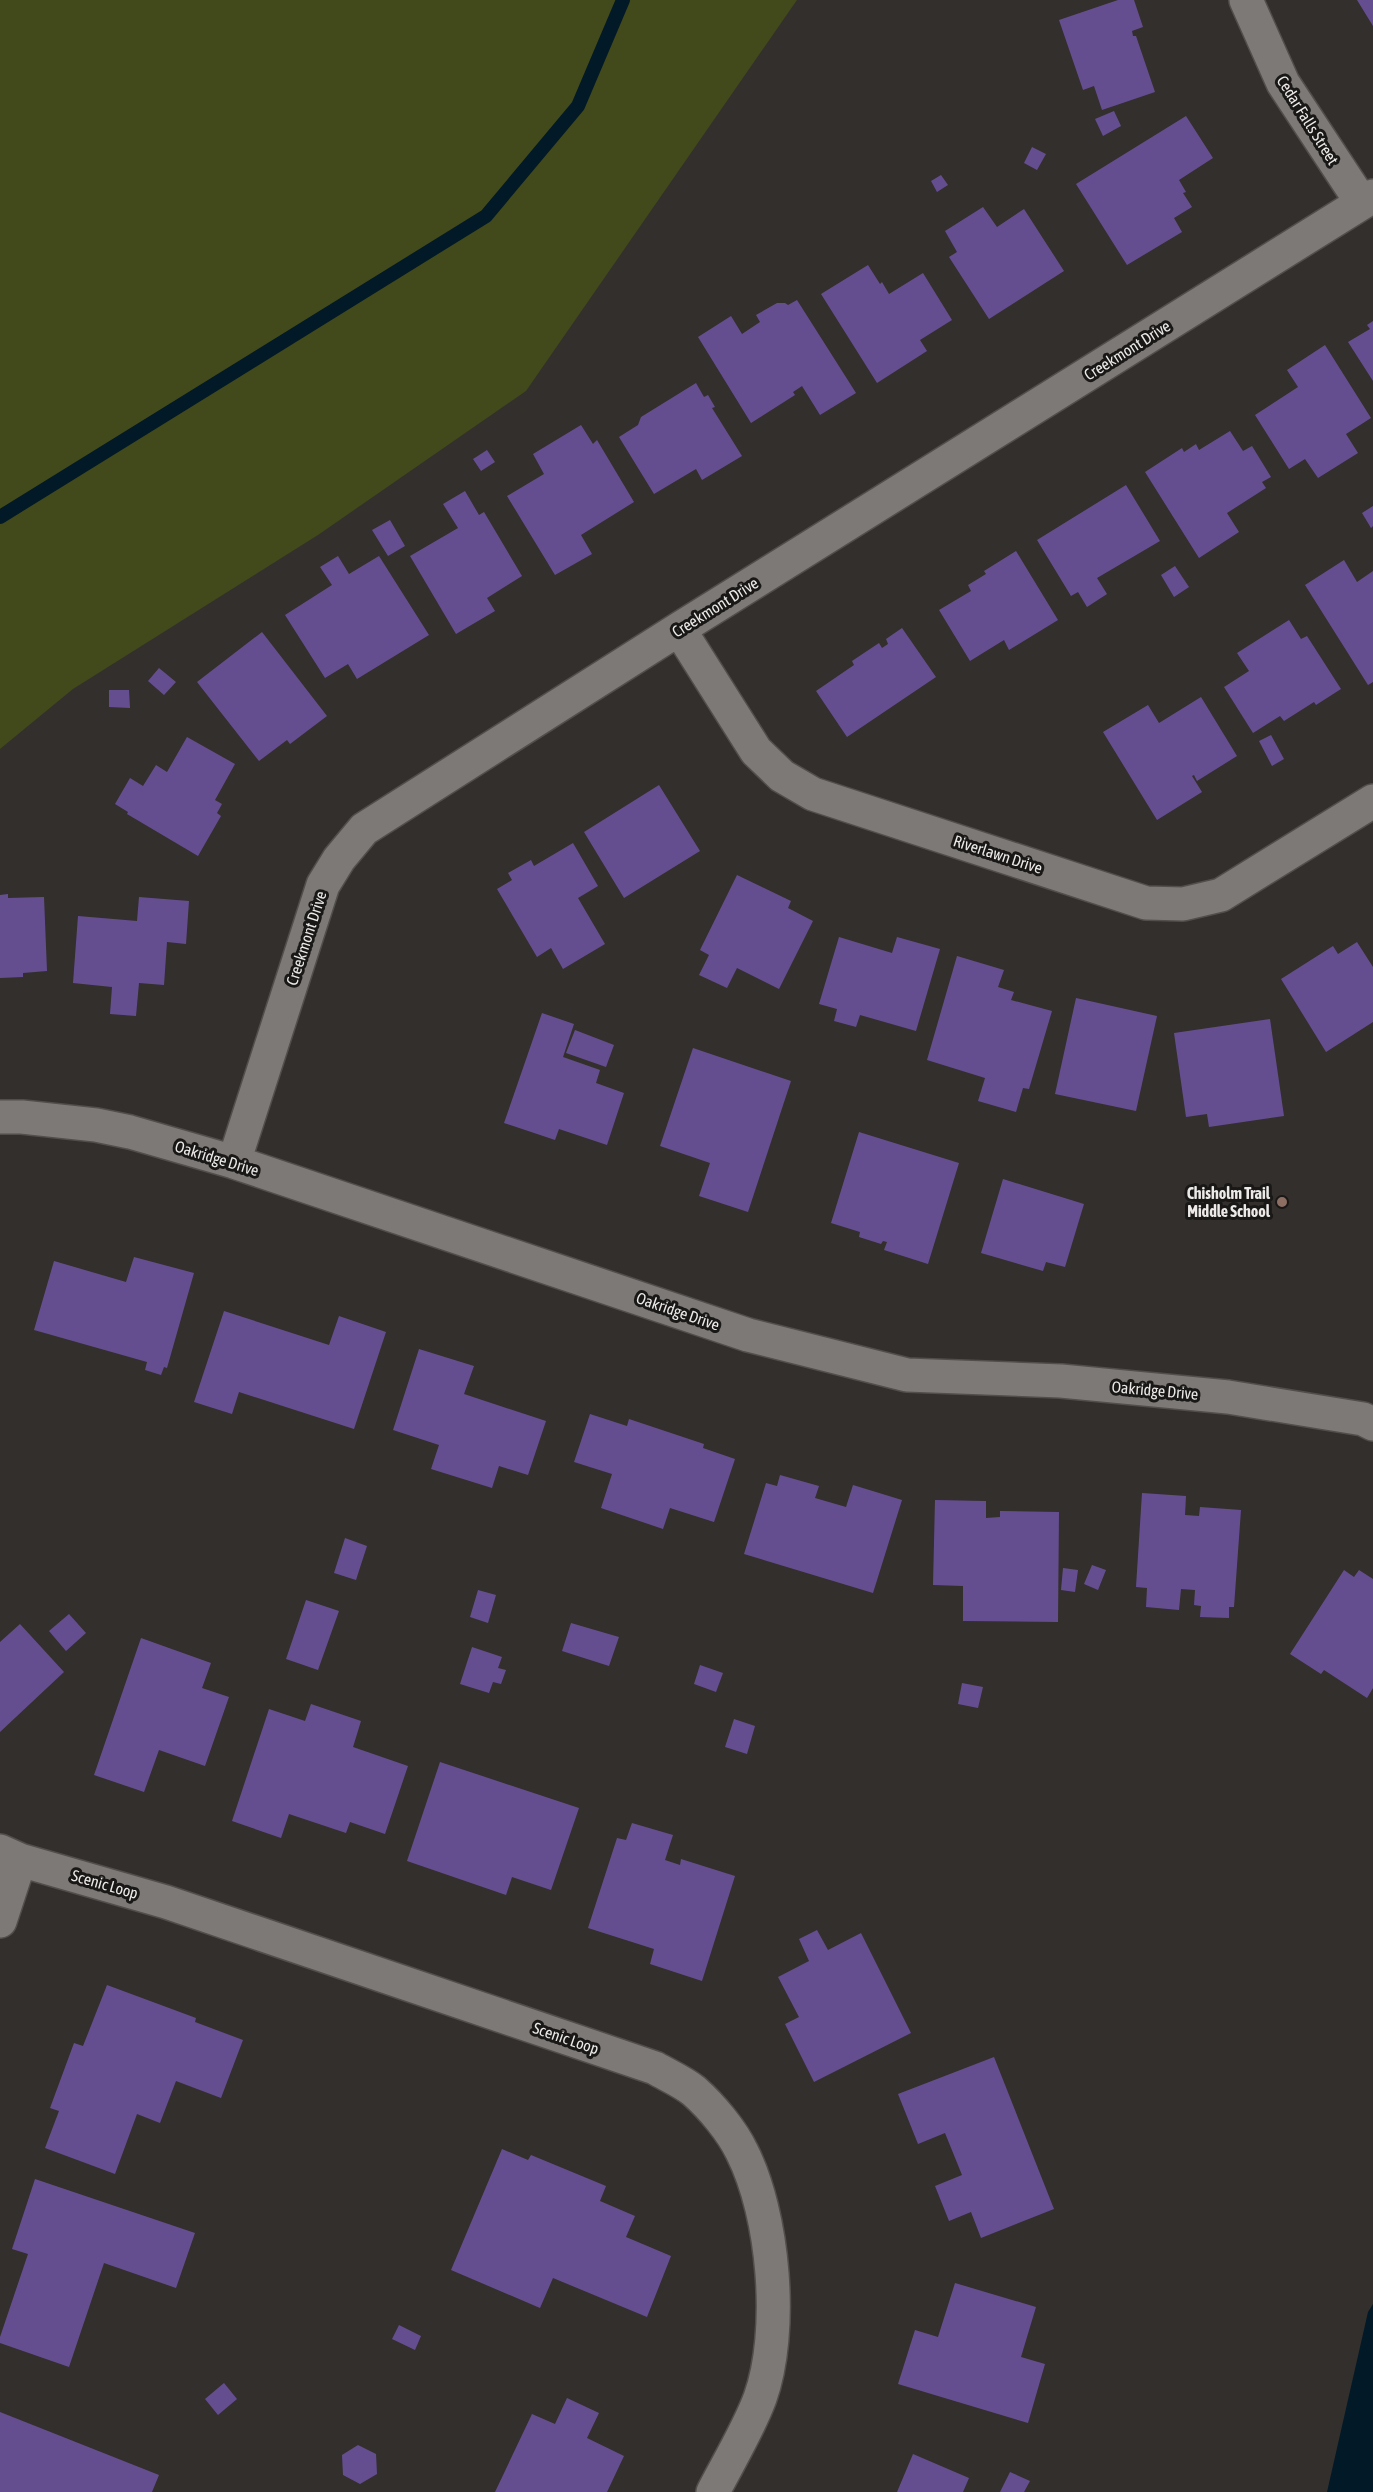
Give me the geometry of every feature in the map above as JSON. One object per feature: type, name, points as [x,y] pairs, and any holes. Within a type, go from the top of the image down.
[{"type":"street","name":"Cedar Falls Street","points":[[1246,0],[1283,83],[1367,200]]},
{"type":"street","name":"Creekmont Drive","points":[[234,1162],[323,885],[339,859],[364,830],[679,629],[1367,200]]},
{"type":"street","name":"Riverlawn Drive","points":[[679,629],[756,751],[782,776],[813,794],[1146,903],[1183,904],[1221,895],[1373,801]]},
{"type":"street","name":"Oakridge Drive","points":[[0,1117],[22,1117],[96,1125],[130,1132],[234,1162],[748,1335],[907,1375],[1061,1381],[1228,1396],[1363,1419],[1373,1424]]},
{"type":"street","name":"Scenic Loop","points":[[0,1921],[10,1855],[166,1902],[655,2068],[693,2091],[722,2123],[742,2151],[756,2187],[775,2294],[772,2347],[760,2398],[713,2492]]},
{"type":"green space","points":[[0,0],[797,0],[526,391],[318,535],[73,689],[0,749]]},
{"type":"water","points":[[1373,2304],[1373,2492],[1327,2492],[1368,2312]]},
{"type":"building","points":[[1118,0],[1134,0],[1143,27],[1132,31],[1133,36],[1136,36],[1155,92],[1102,110],[1094,86],[1083,90],[1059,20]]},
{"type":"building","points":[[1357,0],[1373,0],[1373,26]]},
{"type":"building","points":[[1114,111],[1121,126],[1103,136],[1095,119]]},
{"type":"building","points":[[1186,116],[1213,158],[1179,180],[1186,192],[1183,193],[1192,207],[1174,218],[1182,232],[1127,265],[1076,184]]},
{"type":"building","points":[[1032,147],[1046,154],[1037,170],[1024,163]]},
{"type":"building","points":[[941,175],[948,185],[937,192],[931,181]]},
{"type":"building","points":[[983,207],[997,227],[1024,209],[1064,271],[989,319],[949,257],[957,252],[945,231]]},
{"type":"building","points":[[868,265],[889,294],[923,273],[952,320],[920,340],[927,351],[877,383],[821,294]]},
{"type":"building","points":[[797,300],[856,393],[820,415],[802,386],[793,392],[795,395],[751,423],[698,337],[731,316],[742,334],[760,322],[756,315],[777,303],[788,305]]},
{"type":"building","points":[[1373,321],[1373,381],[1348,342],[1370,329],[1367,325]]},
{"type":"building","points":[[1325,345],[1371,418],[1346,434],[1358,453],[1318,478],[1305,459],[1289,469],[1255,415],[1298,387],[1287,370]]},
{"type":"building","points":[[696,383],[704,397],[708,395],[715,407],[712,408],[742,456],[702,480],[696,469],[654,494],[619,437],[638,425],[641,417]]},
{"type":"building","points":[[581,425],[593,444],[597,440],[634,502],[581,535],[592,554],[555,575],[507,496],[544,474],[533,454]]},
{"type":"building","points":[[1230,431],[1243,451],[1252,446],[1271,477],[1262,482],[1266,488],[1227,513],[1239,532],[1199,558],[1145,472],[1182,448],[1184,452],[1196,444],[1199,450]]},
{"type":"building","points":[[487,450],[495,462],[481,471],[473,459]]},
{"type":"building","points":[[1126,485],[1160,541],[1097,578],[1107,594],[1087,607],[1078,592],[1071,596],[1037,540]]},
{"type":"building","points":[[465,491],[479,515],[484,512],[522,576],[487,598],[495,611],[456,634],[410,556],[458,528],[443,504]]},
{"type":"building","points":[[1373,506],[1373,526],[1371,528],[1362,513]]},
{"type":"building","points":[[390,520],[405,546],[388,556],[372,530]]},
{"type":"building","points":[[1016,551],[1058,620],[1009,650],[1004,640],[970,661],[939,610],[971,591],[968,585],[986,574],[984,571]]},
{"type":"building","points":[[338,556],[349,574],[379,556],[429,635],[357,679],[348,664],[325,678],[285,615],[332,585],[320,567]]},
{"type":"building","points":[[1344,560],[1357,582],[1373,571],[1373,682],[1368,685],[1305,585]]},
{"type":"building","points":[[1175,566],[1189,587],[1174,597],[1161,575]]},
{"type":"building","points":[[1289,620],[1301,639],[1307,636],[1341,689],[1316,705],[1314,702],[1284,721],[1280,716],[1253,733],[1224,687],[1249,671],[1237,653]]},
{"type":"building","points":[[902,628],[936,677],[847,737],[816,691],[854,665],[852,661],[879,643],[882,648],[888,644],[886,639]]},
{"type":"building","points":[[262,632],[327,716],[290,744],[287,740],[259,761],[197,682]]},
{"type":"building","points":[[159,668],[176,682],[164,695],[148,681]]},
{"type":"building","points":[[109,690],[129,690],[130,708],[109,707]]},
{"type":"building","points":[[1201,697],[1237,756],[1197,781],[1194,775],[1192,776],[1202,792],[1157,820],[1103,732],[1148,705],[1159,723]]},
{"type":"building","points":[[1271,735],[1284,759],[1272,766],[1259,741]]},
{"type":"building","points":[[187,737],[235,764],[215,800],[222,804],[217,813],[221,816],[198,856],[127,814],[128,812],[115,804],[130,778],[143,786],[156,765],[167,772]]},
{"type":"building","points":[[659,785],[700,851],[624,898],[584,832]]},
{"type":"building","points":[[573,843],[598,886],[578,898],[605,944],[563,969],[551,948],[537,957],[497,889],[512,880],[508,873],[531,860],[534,866]]},
{"type":"building","points":[[737,875],[791,901],[788,908],[813,921],[779,989],[737,968],[727,988],[699,975],[709,955],[700,950]]},
{"type":"building","points":[[8,894],[8,898],[44,897],[47,971],[23,973],[23,977],[0,978],[0,895]]},
{"type":"building","points":[[139,897],[189,901],[186,944],[167,942],[164,985],[139,983],[136,1016],[110,1014],[112,987],[73,983],[78,916],[137,921]]},
{"type":"building","points":[[839,937],[892,953],[897,937],[940,949],[916,1031],[860,1015],[856,1027],[834,1021],[837,1009],[819,1004]]},
{"type":"building","points":[[1357,942],[1373,967],[1373,1022],[1326,1052],[1281,979],[1333,946],[1338,954]]},
{"type":"building","points":[[957,956],[1004,970],[998,987],[1014,992],[1011,1000],[1052,1011],[1029,1089],[1023,1088],[1016,1112],[978,1101],[985,1078],[927,1060]]},
{"type":"building","points":[[1076,998],[1157,1016],[1136,1111],[1055,1094]]},
{"type":"building","points":[[542,1013],[574,1024],[563,1057],[600,1070],[596,1083],[624,1093],[607,1145],[559,1129],[555,1140],[504,1123]]},
{"type":"building","points":[[1270,1019],[1284,1116],[1209,1127],[1207,1114],[1186,1117],[1174,1033]]},
{"type":"building","points":[[575,1030],[614,1045],[606,1067],[566,1053]]},
{"type":"building","points":[[693,1048],[791,1081],[748,1212],[699,1196],[710,1163],[660,1146]]},
{"type":"building","points":[[859,1132],[959,1163],[928,1264],[884,1250],[887,1242],[883,1241],[881,1244],[859,1237],[860,1232],[831,1223]]},
{"type":"building","points":[[1003,1179],[1084,1204],[1065,1267],[1046,1262],[1043,1271],[981,1253]]},
{"type":"building","points":[[134,1257],[194,1273],[167,1368],[164,1367],[161,1375],[145,1370],[147,1362],[34,1330],[54,1261],[126,1282]]},
{"type":"building","points":[[224,1311],[329,1345],[339,1316],[386,1332],[354,1429],[239,1392],[232,1414],[194,1402]]},
{"type":"building","points":[[419,1349],[474,1366],[464,1394],[546,1421],[528,1475],[499,1466],[492,1488],[431,1469],[439,1445],[393,1430]]},
{"type":"building","points":[[590,1414],[627,1426],[629,1419],[704,1444],[703,1448],[735,1459],[714,1522],[670,1508],[663,1529],[601,1508],[612,1474],[574,1462]]},
{"type":"building","points":[[780,1475],[819,1486],[815,1498],[846,1507],[853,1485],[902,1500],[873,1593],[744,1554],[766,1483],[777,1486]]},
{"type":"building","points":[[1142,1493],[1186,1496],[1185,1515],[1199,1516],[1200,1507],[1241,1510],[1234,1607],[1229,1607],[1229,1618],[1200,1617],[1201,1606],[1194,1605],[1195,1590],[1181,1589],[1179,1610],[1146,1607],[1147,1588],[1136,1587]]},
{"type":"building","points":[[935,1500],[986,1501],[986,1518],[1000,1517],[1000,1511],[1059,1512],[1058,1622],[963,1621],[963,1586],[933,1585]]},
{"type":"building","points":[[345,1538],[367,1546],[356,1580],[334,1573]]},
{"type":"building","points":[[1092,1565],[1106,1570],[1098,1590],[1084,1584]]},
{"type":"building","points":[[1063,1568],[1078,1570],[1075,1592],[1061,1590]]},
{"type":"building","points":[[1344,1570],[1354,1577],[1359,1570],[1373,1579],[1373,1688],[1367,1698],[1324,1670],[1321,1674],[1290,1654]]},
{"type":"building","points":[[478,1590],[496,1595],[488,1623],[470,1617]]},
{"type":"building","points":[[306,1600],[339,1611],[318,1670],[286,1659]]},
{"type":"building","points":[[69,1614],[86,1633],[66,1651],[49,1631]]},
{"type":"building","points":[[571,1623],[619,1637],[609,1666],[562,1651]]},
{"type":"building","points":[[20,1624],[64,1672],[0,1732],[0,1642]]},
{"type":"building","points":[[141,1638],[211,1663],[202,1688],[229,1697],[205,1766],[159,1750],[144,1792],[94,1775]]},
{"type":"building","points":[[472,1647],[502,1657],[498,1668],[506,1670],[501,1684],[493,1682],[489,1693],[460,1684]]},
{"type":"building","points":[[700,1665],[723,1673],[716,1692],[694,1684]]},
{"type":"building","points":[[962,1683],[983,1687],[978,1708],[958,1704]]},
{"type":"building","points":[[311,1704],[361,1721],[353,1747],[408,1766],[385,1834],[350,1822],[346,1833],[289,1814],[281,1838],[232,1821],[269,1709],[305,1721]]},
{"type":"building","points":[[734,1719],[755,1726],[747,1754],[725,1747]]},
{"type":"building","points":[[440,1762],[579,1808],[551,1890],[512,1877],[506,1895],[407,1861]]},
{"type":"building","points":[[632,1823],[673,1835],[665,1860],[680,1865],[681,1859],[735,1876],[702,1981],[650,1964],[654,1949],[588,1928],[617,1838],[626,1840]]},
{"type":"building","points":[[817,1930],[828,1950],[861,1933],[911,2033],[814,2082],[785,2024],[799,2017],[778,1977],[809,1961],[799,1939]]},
{"type":"building","points":[[107,1985],[196,2018],[195,2022],[243,2040],[221,2098],[176,2081],[160,2123],[137,2114],[115,2174],[45,2148],[59,2111],[50,2108],[74,2043],[83,2046]]},
{"type":"building","points":[[994,2057],[1054,2209],[981,2238],[971,2212],[949,2221],[935,2186],[962,2175],[945,2133],[918,2144],[898,2094]]},
{"type":"building","points":[[502,2149],[528,2160],[531,2155],[606,2186],[600,2201],[635,2216],[626,2237],[671,2256],[647,2317],[553,2278],[540,2308],[451,2270]]},
{"type":"building","points":[[35,2179],[195,2233],[176,2288],[104,2263],[69,2367],[0,2343],[0,2337],[28,2254],[12,2249]]},
{"type":"building","points":[[955,2283],[1036,2307],[1021,2357],[1045,2364],[1028,2423],[898,2384],[915,2330],[938,2337]]},
{"type":"building","points":[[399,2325],[421,2336],[415,2350],[392,2339]]},
{"type":"building","points":[[224,2383],[237,2399],[218,2415],[205,2399]]},
{"type":"building","points":[[567,2398],[599,2413],[587,2438],[624,2456],[607,2492],[495,2492],[532,2414],[555,2424]]},
{"type":"building","points":[[0,2412],[159,2475],[152,2492],[0,2492]]},
{"type":"building","points":[[358,2445],[376,2454],[377,2474],[360,2484],[343,2475],[342,2455]]},
{"type":"building","points":[[913,2454],[969,2478],[963,2492],[897,2492]]},
{"type":"building","points":[[1010,2472],[1030,2481],[1024,2492],[1000,2492]]},
{"type":"waterway","points":[[0,517],[486,216],[578,106],[623,0]]},
{"type":"place","name":"Chisholm Trail Middle School","points":[[1282,1202]]}]
